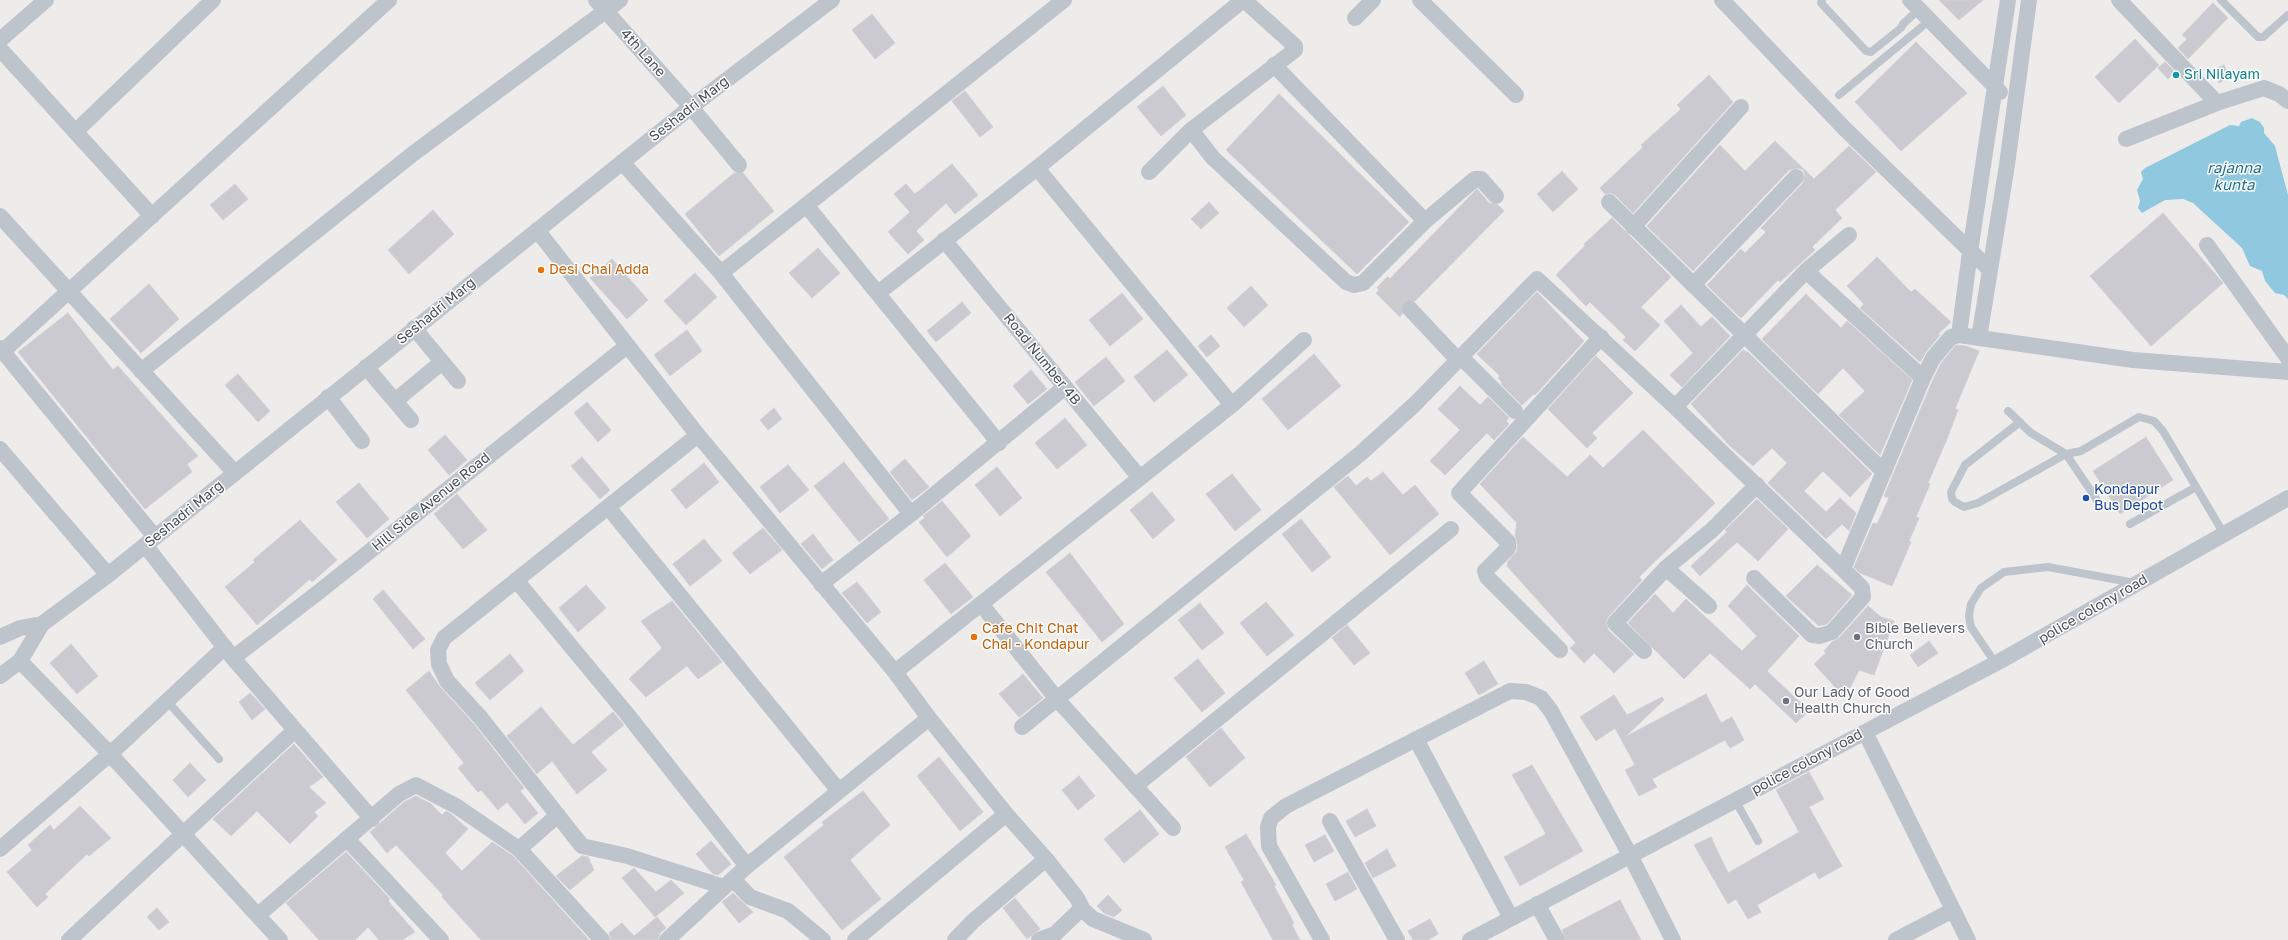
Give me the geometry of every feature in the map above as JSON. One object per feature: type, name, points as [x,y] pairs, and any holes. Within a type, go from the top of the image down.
[{"type":"street","points":[[0,40],[46,0]]},
{"type":"street","points":[[75,132],[213,0]]},
{"type":"street","points":[[372,819],[229,652],[150,541],[2,350],[68,292],[389,0]]},
{"type":"street","points":[[141,371],[601,6],[620,0]]},
{"type":"street","name":"Seshadri Marg","points":[[0,676],[20,661],[42,624],[150,541],[691,106],[832,0]]},
{"type":"street","points":[[721,273],[1064,0]]},
{"type":"street","points":[[878,293],[1037,168],[1244,0],[1295,46],[1295,50],[1191,130],[1149,172]]},
{"type":"street","points":[[1355,18],[1373,0]]},
{"type":"street","points":[[1420,0],[1516,95]]},
{"type":"street","points":[[1722,0],[1844,128],[1990,270]]},
{"type":"street","points":[[1959,335],[2008,0]]},
{"type":"street","points":[[1979,338],[2029,0]]},
{"type":"street","points":[[2119,0],[2217,103]]},
{"type":"street","name":"4th Lane","points":[[601,6],[691,106],[739,164]]},
{"type":"street","points":[[1920,10],[2014,107]]},
{"type":"street","points":[[0,49],[152,216]]},
{"type":"street","points":[[1274,65],[1425,221]]},
{"type":"street","points":[[2126,139],[2217,103],[2264,88],[2279,94],[2288,101]]},
{"type":"street","points":[[1633,227],[1741,107]]},
{"type":"street","points":[[1191,130],[1213,158],[1346,282],[1354,285],[1378,278],[1425,221],[1475,179],[1481,179],[1496,196]]},
{"type":"street","points":[[622,162],[721,273],[911,514]]},
{"type":"street","points":[[1037,168],[1232,405]]},
{"type":"street","points":[[1693,285],[1796,177]]},
{"type":"street","points":[[1608,202],[1884,472]]},
{"type":"street","points":[[806,205],[999,443]]},
{"type":"street","points":[[0,216],[235,473]]},
{"type":"street","points":[[537,230],[698,435],[895,672],[929,718],[1006,814],[1046,859],[1077,898],[1082,908],[1093,919],[1144,940]]},
{"type":"street","points":[[1675,407],[1806,271],[1849,235]]},
{"type":"street","name":"Road Number 4B","points":[[944,240],[1140,478]]},
{"type":"street","points":[[2207,245],[2288,358]]},
{"type":"street","points":[[1806,271],[1923,378]]},
{"type":"street","points":[[1022,727],[1360,454],[1415,404],[1537,279],[1757,485],[1862,588],[1863,597],[1832,632],[1820,636],[1812,635],[1754,578]]},
{"type":"street","points":[[1410,310],[1459,359],[1515,411]]},
{"type":"street","points":[[414,328],[458,381]]},
{"type":"street","points":[[1843,569],[1923,378],[1933,358],[1951,337],[1959,335],[2133,360],[2288,372]]},
{"type":"street","points":[[1560,650],[1486,577],[1485,571],[1508,548],[1508,542],[1459,493],[1600,337]]},
{"type":"street","points":[[895,672],[1232,405],[1304,340]]},
{"type":"street","name":"Hill Side Avenue Road","points":[[0,850],[110,754],[167,701],[229,652],[320,591],[627,346]]},
{"type":"street","points":[[395,401],[442,362]]},
{"type":"street","points":[[366,366],[411,420]]},
{"type":"street","points":[[821,584],[999,443],[1065,387]]},
{"type":"street","points":[[328,398],[362,441]]},
{"type":"street","points":[[698,435],[444,638],[438,650],[439,664],[447,681],[480,718],[582,846],[627,856],[729,883],[750,897],[788,911],[823,940]]},
{"type":"street","points":[[0,449],[108,574]]},
{"type":"street","points":[[1644,651],[1614,623],[1666,568],[1712,530],[1757,485]]},
{"type":"street","name":"police colony road","points":[[1470,940],[1734,800],[1996,664],[2288,498]]},
{"type":"street","points":[[608,507],[839,791]]},
{"type":"street","points":[[1135,786],[1450,529]]},
{"type":"street","points":[[1666,568],[1709,606]]},
{"type":"street","points":[[516,580],[627,714],[747,866]]},
{"type":"street","points":[[981,604],[1056,698],[1173,828]]},
{"type":"street","name":"Seshadri Marg","points":[[2,632],[42,624]]},
{"type":"street","points":[[20,661],[184,833],[280,940]]},
{"type":"street","points":[[1322,940],[1269,846],[1268,827],[1271,818],[1286,806],[1510,691],[1526,692],[1541,698],[1559,724],[1630,855],[1673,940]]},
{"type":"street","points":[[667,940],[747,866],[929,718]]},
{"type":"street","points":[[74,938],[295,730]]},
{"type":"street","points":[[1865,732],[1968,940]]},
{"type":"street","points":[[1416,739],[1511,918]]},
{"type":"street","points":[[258,915],[372,819],[399,794],[416,785],[456,806],[519,849],[602,940]]},
{"type":"street","points":[[855,940],[1006,814]]},
{"type":"street","points":[[519,849],[558,815]]},
{"type":"street","points":[[1330,821],[1397,940]]},
{"type":"street","points":[[347,839],[441,940]]},
{"type":"street","points":[[955,940],[972,922],[1046,859]]},
{"type":"street","points":[[1537,904],[1557,940]]},
{"type":"street","points":[[1039,940],[1060,937],[1082,908]]},
{"type":"street","points":[[1896,940],[1953,910]]},
{"type":"lane","points":[[1822,0],[1821,3],[1866,51],[1871,52],[1901,28],[1903,24],[1920,10]]},
{"type":"lane","points":[[2221,0],[2258,37],[2263,37],[2288,15]]},
{"type":"lane","points":[[1839,95],[1920,10]]},
{"type":"lane","points":[[2008,411],[2031,433],[2066,454],[2101,506]]},
{"type":"lane","points":[[2020,422],[1965,465],[1951,492],[1952,499],[1955,502],[1964,507],[1978,503],[2066,454],[2081,451],[2139,416],[2154,421],[2163,431],[2224,534]]},
{"type":"lane","points":[[2130,524],[2196,487]]},
{"type":"lane","points":[[1996,664],[1971,627],[1969,616],[1971,604],[1981,588],[2004,572],[2048,567],[2138,583]]},
{"type":"lane","points":[[167,701],[219,759]]},
{"type":"lane","points":[[1734,800],[1758,841]]},
{"type":"water","name":"rajanna kunta","points":[[2252,118],[2260,122],[2264,128],[2264,133],[2275,146],[2288,195],[2288,299],[2284,295],[2275,293],[2265,281],[2262,271],[2250,266],[2242,248],[2193,203],[2183,199],[2165,200],[2142,213],[2138,208],[2140,201],[2137,190],[2143,179],[2141,172],[2145,168],[2230,125],[2239,126],[2241,122]]},
{"type":"building","points":[[1939,0],[1983,0],[1959,20]]},
{"type":"building","points":[[2213,3],[2228,18],[2188,59],[2178,48],[2187,39],[2182,35]]},
{"type":"building","points":[[872,14],[895,43],[875,59],[852,30]]},
{"type":"building","points":[[2135,39],[2159,65],[2119,103],[2095,77]]},
{"type":"building","points":[[1916,42],[1967,93],[1901,151],[1855,102]]},
{"type":"building","points":[[2165,62],[2175,72],[2168,79],[2158,68]]},
{"type":"building","points":[[2224,65],[2230,77],[2219,83],[2213,70]]},
{"type":"building","points":[[1709,75],[1733,102],[1633,213],[1615,195],[1611,193],[1605,194],[1600,188],[1643,147],[1641,145],[1681,109],[1677,105]]},
{"type":"building","points":[[1163,86],[1186,115],[1161,136],[1137,107]]},
{"type":"building","points":[[965,91],[993,127],[980,137],[952,101]]},
{"type":"building","points":[[1279,94],[1409,222],[1357,274],[1226,150]]},
{"type":"building","points":[[1775,141],[1814,179],[1849,146],[1876,172],[1835,210],[1842,218],[1812,247],[1815,250],[1780,282],[1778,280],[1741,318],[1707,285],[1741,249],[1745,253],[1766,232],[1761,228],[1803,183],[1805,175],[1803,170],[1798,168],[1789,170],[1693,271],[1647,226],[1720,145],[1745,171]]},
{"type":"building","points":[[952,164],[978,195],[955,214],[946,203],[916,231],[924,240],[908,254],[888,232],[910,212],[894,194],[906,184],[915,194]]},
{"type":"building","points":[[1562,171],[1578,189],[1553,212],[1537,194]]},
{"type":"building","points":[[734,173],[743,173],[774,211],[719,256],[685,214]]},
{"type":"building","points":[[235,184],[248,199],[223,220],[210,205]]},
{"type":"building","points":[[1477,189],[1489,203],[1498,205],[1504,211],[1415,301],[1408,300],[1403,302],[1401,307],[1402,314],[1400,317],[1376,293]]},
{"type":"building","points":[[1209,202],[1219,213],[1201,229],[1191,219]]},
{"type":"building","points":[[433,210],[454,234],[409,274],[388,250]]},
{"type":"building","points":[[2163,213],[2223,283],[2151,346],[2090,276]]},
{"type":"building","points":[[1612,218],[1671,277],[1641,307],[1660,325],[1635,351],[1623,340],[1626,337],[1590,302],[1586,306],[1556,275],[1585,246],[1584,244]]},
{"type":"building","points":[[818,248],[840,273],[812,298],[789,273]]},
{"type":"building","points":[[1877,257],[1911,292],[1915,289],[1951,322],[1938,334],[1940,335],[1920,362],[1860,308],[1864,304],[1847,286]]},
{"type":"building","points":[[612,259],[648,300],[627,319],[590,278]]},
{"type":"building","points":[[695,273],[717,297],[686,325],[664,301]]},
{"type":"building","points":[[149,284],[179,319],[141,353],[110,319]]},
{"type":"building","points":[[1251,286],[1268,305],[1244,327],[1227,308]]},
{"type":"building","points":[[1537,292],[1584,341],[1535,395],[1534,394],[1522,405],[1501,384],[1502,382],[1498,378],[1500,376],[1477,354]]},
{"type":"building","points":[[1122,293],[1143,319],[1110,346],[1089,320]]},
{"type":"building","points":[[1806,294],[1841,328],[1847,321],[1912,380],[1880,455],[1839,415],[1865,391],[1843,368],[1818,394],[1762,339]]},
{"type":"building","points":[[962,302],[971,313],[936,342],[927,331]]},
{"type":"building","points":[[1681,305],[1701,327],[1712,317],[1730,336],[1682,387],[1670,375],[1693,353],[1664,321]]},
{"type":"building","points":[[68,313],[113,370],[118,366],[198,456],[187,464],[192,472],[145,509],[18,352]]},
{"type":"building","points":[[687,330],[702,351],[670,376],[654,355]]},
{"type":"building","points":[[1211,335],[1220,346],[1207,357],[1198,346]]},
{"type":"building","points":[[1956,345],[1966,346],[1979,351],[1955,409],[1958,410],[1947,439],[1928,483],[1930,484],[1916,517],[1919,518],[1909,541],[1911,542],[1892,586],[1860,573],[1854,567],[1873,523],[1877,524],[1889,498],[1884,496],[1932,382],[1941,363]]},
{"type":"building","points":[[1167,350],[1188,375],[1154,402],[1134,377]]},
{"type":"building","points":[[1743,350],[1749,353],[1872,474],[1850,497],[1823,471],[1804,491],[1826,512],[1840,498],[1856,513],[1849,531],[1842,524],[1826,539],[1768,483],[1787,463],[1772,448],[1753,466],[1730,446],[1691,404]]},
{"type":"building","points":[[1314,354],[1341,386],[1288,430],[1262,399]]},
{"type":"building","points":[[1596,356],[1633,393],[1592,433],[1597,438],[1587,448],[1548,409]]},
{"type":"building","points":[[1106,357],[1125,381],[1094,406],[1075,382]]},
{"type":"building","points":[[1031,370],[1047,389],[1028,404],[1013,386]]},
{"type":"building","points":[[238,374],[270,411],[258,422],[225,385]]},
{"type":"building","points":[[1460,386],[1480,405],[1488,397],[1509,418],[1506,421],[1509,424],[1494,440],[1487,433],[1445,475],[1430,461],[1460,430],[1438,409]]},
{"type":"building","points":[[587,402],[611,430],[598,442],[574,413]]},
{"type":"building","points":[[774,408],[782,419],[768,430],[760,420]]},
{"type":"building","points":[[1065,418],[1087,445],[1057,469],[1035,443]]},
{"type":"building","points":[[1643,430],[1715,503],[1639,577],[1642,580],[1608,617],[1606,621],[1608,630],[1634,654],[1614,673],[1594,653],[1584,663],[1570,648],[1576,643],[1507,566],[1508,561],[1517,551],[1515,535],[1517,523],[1480,484],[1523,437],[1567,477],[1590,455],[1603,468]]},
{"type":"building","points":[[445,435],[467,460],[449,475],[428,450]]},
{"type":"building","points":[[2146,437],[2173,480],[2120,514],[2093,471]]},
{"type":"building","points":[[582,457],[610,490],[600,499],[571,466]]},
{"type":"building","points":[[905,459],[929,487],[912,500],[890,472]]},
{"type":"building","points":[[844,462],[889,519],[859,542],[814,486]]},
{"type":"building","points":[[704,463],[719,482],[686,509],[671,490]]},
{"type":"building","points":[[788,465],[809,490],[780,513],[760,487]]},
{"type":"building","points":[[997,467],[1022,498],[1000,516],[975,485]]},
{"type":"building","points":[[1383,472],[1403,495],[1415,485],[1439,514],[1390,555],[1334,487],[1348,476],[1356,486],[1367,477],[1371,481]]},
{"type":"building","points":[[1232,474],[1261,510],[1235,531],[1206,494]]},
{"type":"building","points":[[359,483],[389,519],[367,538],[336,502]]},
{"type":"building","points":[[1152,492],[1175,520],[1153,539],[1130,510]]},
{"type":"building","points":[[457,494],[487,530],[463,549],[434,514]]},
{"type":"building","points":[[1757,499],[1788,529],[1758,561],[1737,542],[1700,576],[1691,566],[1727,532],[1725,530]]},
{"type":"building","points":[[942,501],[971,536],[947,557],[919,522],[925,518],[923,516]]},
{"type":"building","points":[[1301,519],[1331,557],[1312,572],[1282,534]]},
{"type":"building","points":[[300,520],[337,560],[312,582],[310,579],[257,625],[225,587],[255,562],[253,560]]},
{"type":"building","points":[[763,528],[782,550],[750,574],[732,553]]},
{"type":"building","points":[[813,534],[833,560],[822,569],[801,544]]},
{"type":"building","points":[[704,539],[722,561],[690,586],[673,564]]},
{"type":"building","points":[[1070,553],[1124,624],[1102,642],[1046,572]]},
{"type":"building","points":[[945,563],[973,597],[951,614],[924,580]]},
{"type":"building","points":[[1817,565],[1852,595],[1827,624],[1819,626],[1786,596]]},
{"type":"building","points":[[857,582],[881,612],[867,623],[842,593]]},
{"type":"building","points":[[586,585],[606,608],[578,632],[559,608]]},
{"type":"building","points":[[1747,585],[1799,636],[1767,671],[1809,711],[1796,723],[1755,684],[1750,689],[1710,653],[1684,679],[1628,623],[1655,594],[1673,613],[1686,599],[1742,651],[1757,636],[1728,606]]},
{"type":"building","points":[[383,590],[425,639],[413,649],[373,599]]},
{"type":"building","points":[[672,601],[722,662],[698,679],[687,666],[646,697],[629,679],[662,648],[641,621]]},
{"type":"building","points":[[1266,602],[1294,635],[1267,656],[1240,623]]},
{"type":"building","points":[[1200,603],[1224,633],[1202,650],[1178,620]]},
{"type":"building","points":[[1868,606],[1881,617],[1894,621],[1874,675],[1859,670],[1845,698],[1814,664],[1826,653],[1824,651],[1832,642],[1839,638]]},
{"type":"building","points":[[1347,625],[1370,653],[1354,665],[1332,638]]},
{"type":"building","points":[[1929,641],[1938,653],[1918,667],[1910,655]]},
{"type":"building","points":[[71,644],[98,676],[77,694],[50,663]]},
{"type":"building","points":[[510,654],[524,671],[490,700],[475,683]]},
{"type":"building","points":[[1198,659],[1225,693],[1202,712],[1174,678]]},
{"type":"building","points":[[1484,661],[1498,684],[1479,695],[1465,673]]},
{"type":"building","points":[[429,671],[440,687],[473,723],[524,788],[520,791],[538,813],[525,824],[507,802],[498,810],[481,790],[478,792],[458,768],[464,763],[406,690]]},
{"type":"building","points":[[1023,674],[1043,698],[1019,717],[999,694]]},
{"type":"building","points":[[250,693],[265,709],[252,720],[239,702]]},
{"type":"building","points":[[1706,694],[1721,723],[1732,717],[1744,740],[1730,748],[1725,740],[1652,779],[1657,787],[1639,796],[1625,770],[1635,765],[1615,728],[1596,741],[1580,717],[1614,695],[1627,715],[1662,697],[1664,700],[1625,737]]},
{"type":"building","points":[[541,707],[573,745],[613,712],[624,725],[591,752],[607,770],[577,794],[552,761],[537,774],[507,736]]},
{"type":"building","points":[[1221,728],[1245,758],[1210,787],[1186,757]]},
{"type":"building","points":[[294,744],[323,777],[309,787],[326,803],[314,812],[318,816],[290,844],[257,811],[231,836],[213,819]]},
{"type":"building","points":[[939,757],[983,812],[960,831],[917,776]]},
{"type":"building","points":[[190,763],[206,780],[188,797],[173,780]]},
{"type":"building","points":[[1532,765],[1583,851],[1520,886],[1504,857],[1546,834],[1512,775]]},
{"type":"building","points":[[1809,772],[1824,799],[1809,807],[1842,866],[1819,879],[1815,872],[1757,905],[1761,912],[1748,919],[1736,899],[1728,904],[1694,845],[1711,837],[1728,873],[1799,832],[1776,790]]},
{"type":"building","points":[[1079,776],[1095,796],[1078,810],[1062,790]]},
{"type":"building","points":[[863,791],[890,825],[850,860],[881,899],[842,930],[784,857],[824,825],[822,822]]},
{"type":"building","points":[[416,796],[431,804],[442,815],[446,811],[451,814],[468,829],[445,853],[462,871],[492,842],[513,856],[589,940],[481,940],[442,897],[443,895],[396,845],[387,853],[370,832],[404,802]]},
{"type":"building","points":[[80,806],[111,838],[89,856],[87,854],[45,894],[48,897],[37,907],[7,872],[32,850],[28,845],[50,825],[54,830]]},
{"type":"building","points":[[1367,809],[1376,826],[1355,837],[1346,821]]},
{"type":"building","points":[[1140,810],[1159,834],[1124,863],[1104,839]]},
{"type":"building","points":[[1246,834],[1276,885],[1274,886],[1294,923],[1292,925],[1300,940],[1273,940],[1241,882],[1244,880],[1225,847]]},
{"type":"building","points":[[1325,835],[1334,851],[1314,862],[1305,845]]},
{"type":"building","points":[[711,841],[731,864],[718,875],[713,874],[696,854]]},
{"type":"building","points":[[1387,849],[1396,866],[1373,878],[1365,863]]},
{"type":"building","points":[[346,852],[390,899],[388,901],[415,932],[402,940],[379,940],[368,927],[355,940],[319,940],[286,903]]},
{"type":"building","points":[[582,856],[588,857],[594,870],[570,890],[556,876]]},
{"type":"building","points":[[634,868],[656,892],[671,880],[684,893],[655,917],[622,878]]},
{"type":"building","points":[[1348,872],[1357,889],[1335,901],[1326,884]]},
{"type":"building","points":[[733,893],[753,912],[739,923],[722,902]]},
{"type":"building","points":[[1108,895],[1122,910],[1114,917],[1104,913],[1097,906]]},
{"type":"building","points":[[1015,898],[1040,929],[1027,939],[1003,908]]},
{"type":"building","points":[[1620,900],[1641,940],[1566,940],[1562,930]]},
{"type":"building","points":[[157,908],[169,922],[159,930],[147,917]]},
{"type":"building","points":[[657,917],[666,928],[660,933],[658,940],[611,940],[609,933],[622,923],[634,936]]},
{"type":"building","points":[[1430,919],[1438,934],[1428,940],[1413,940],[1408,931]]},
{"type":"tunnel","points":[[1382,282],[1410,309]]},
{"type":"place","name":"Sri Nilayam","points":[[2176,75]]},
{"type":"place","name":"Desi Chai Adda","points":[[541,270]]},
{"type":"place","name":"Kondapur Bus Depot","points":[[2086,498]]},
{"type":"place","name":"Cafe Chit Chat Chai - Kondapur","points":[[974,637]]},
{"type":"place","name":"Bible Believers Church","points":[[1857,637]]},
{"type":"place","name":"Our Lady of Good Health Church","points":[[1786,701]]}]
